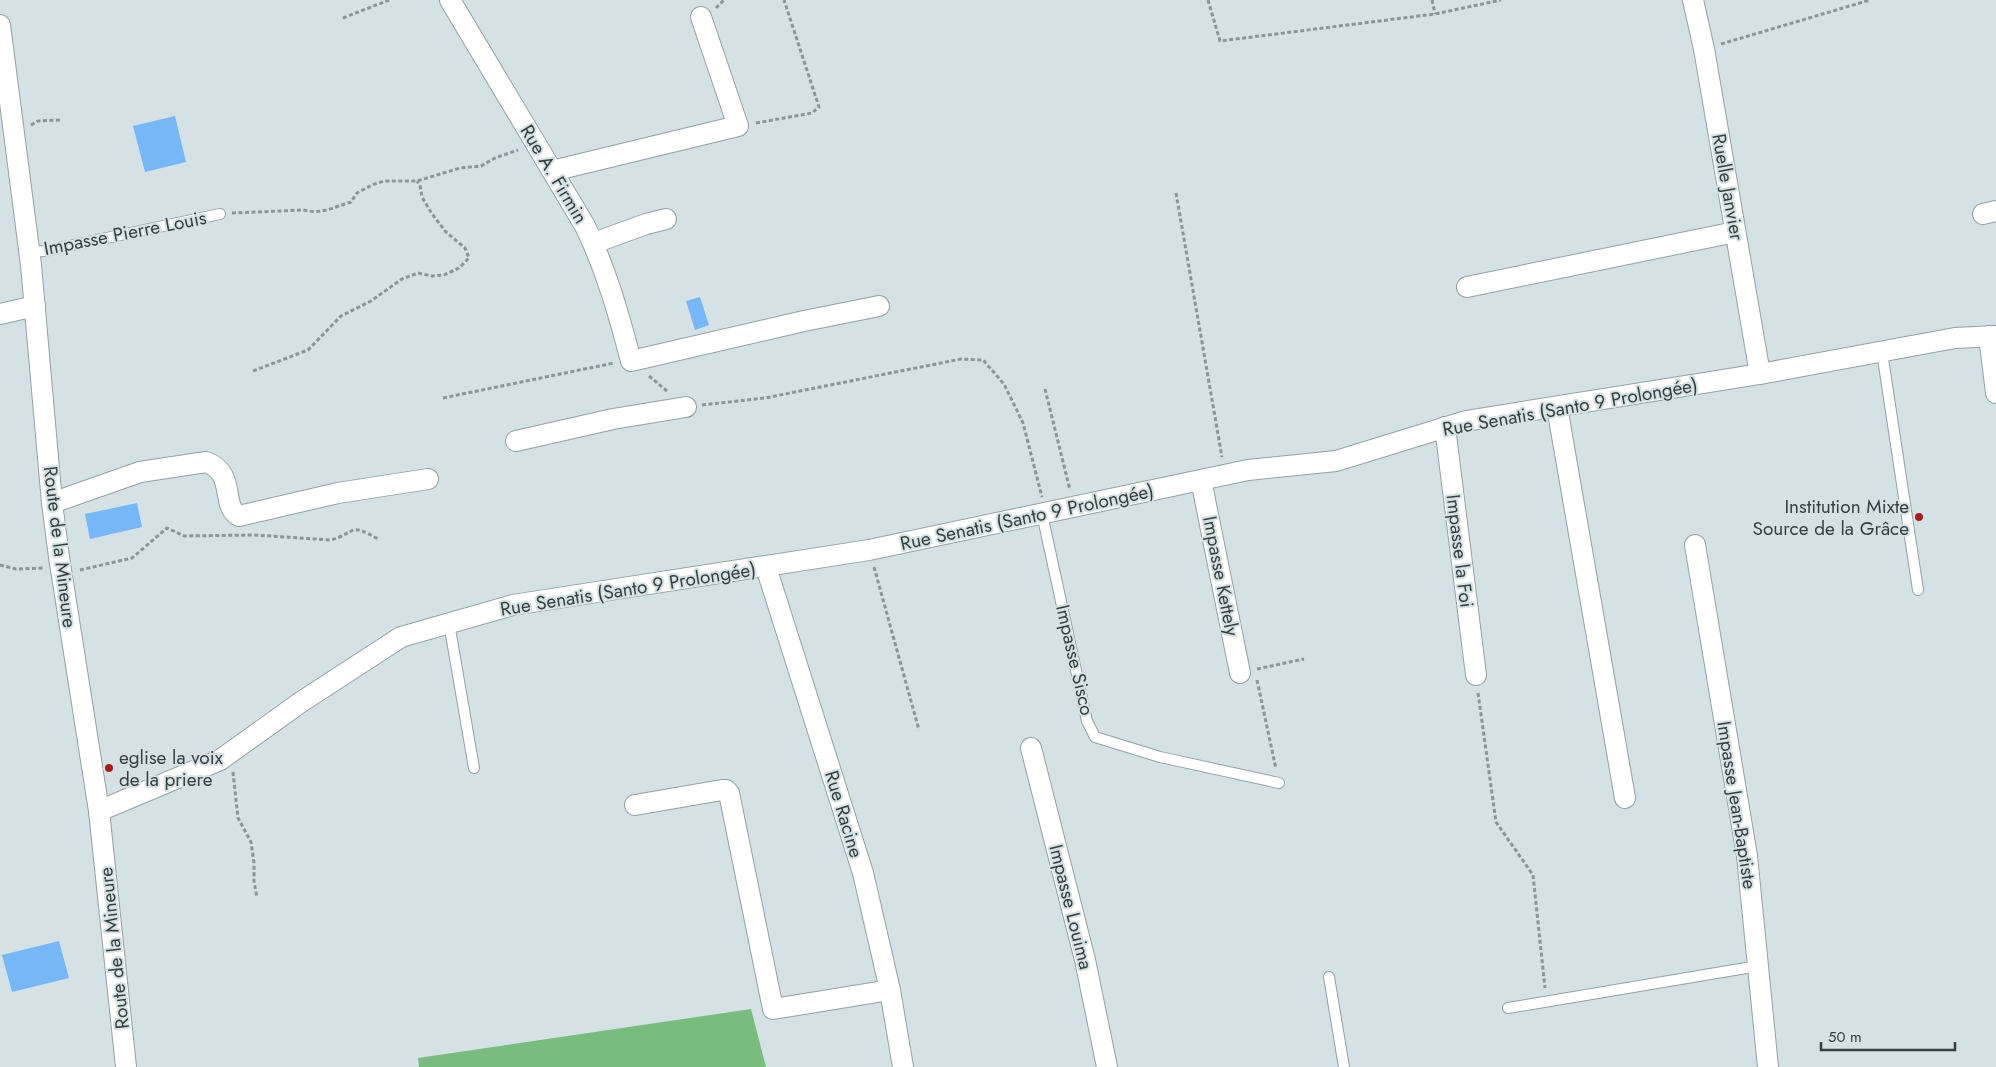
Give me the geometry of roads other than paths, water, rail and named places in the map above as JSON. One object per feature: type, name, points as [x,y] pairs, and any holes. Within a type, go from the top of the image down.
[{"type":"street","name":"Rue A. Firmin","points":[[450,0],[594,243],[614,297],[631,361],[804,321],[879,306]]},
{"type":"street","name":"Ruelle Janvier","points":[[1692,0],[1704,49],[1760,374]]},
{"type":"street","points":[[552,171],[738,126],[700,17]]},
{"type":"street","name":"Route de la Mineure","points":[[0,26],[35,306],[52,503],[61,571],[100,811],[126,1067]]},
{"type":"street","points":[[594,243],[646,224],[666,219]]},
{"type":"street","points":[[1467,287],[1735,232]]},
{"type":"street","points":[[0,314],[35,306]]},
{"type":"street","points":[[1993,336],[1996,393]]},
{"type":"street","name":"Rue Senatis (Santo 9 Prolongée)","points":[[100,811],[220,760],[301,702],[400,637],[513,606],[869,550],[1248,470],[1336,461],[1466,421],[1760,374],[1955,338],[1993,336]]},
{"type":"street","points":[[516,440],[614,419],[686,407]]},
{"type":"street","points":[[1557,407],[1625,798]]},
{"type":"street","name":"Impasse la Foi","points":[[1445,428],[1476,675]]},
{"type":"street","points":[[52,503],[140,472],[206,462],[215,465],[223,475],[232,510],[239,516],[338,492],[428,479]]},
{"type":"street","name":"Impasse Kettely","points":[[1201,480],[1247,671]]},
{"type":"street","name":"Impasse Jean-Baptiste","points":[[1695,544],[1748,856],[1768,1067]]},
{"type":"street","name":"Rue Racine","points":[[766,567],[863,873],[890,990],[903,1067]]},
{"type":"street","name":"Impasse Louima","points":[[1031,748],[1085,960],[1107,1067]]},
{"type":"street","points":[[635,806],[722,790],[726,790],[729,793],[773,1009],[890,990]]},
{"type":"lane","name":"Impasse Pierre Louis","points":[[29,252],[45,251],[220,214]]},
{"type":"lane","points":[[1882,352],[1918,590]]},
{"type":"lane","name":"Impasse Sisco","points":[[1044,514],[1087,721],[1095,736],[1160,757],[1279,783]]},
{"type":"lane","points":[[449,623],[474,768]]},
{"type":"lane","points":[[1508,1008],[1758,966]]},
{"type":"lane","points":[[1329,977],[1344,1067]]},
{"type":"place","name":"Institution Mixte Source de la Grâce","points":[[1919,517]]},
{"type":"place","name":"eglise la voix de la priere","points":[[109,768]]}]
